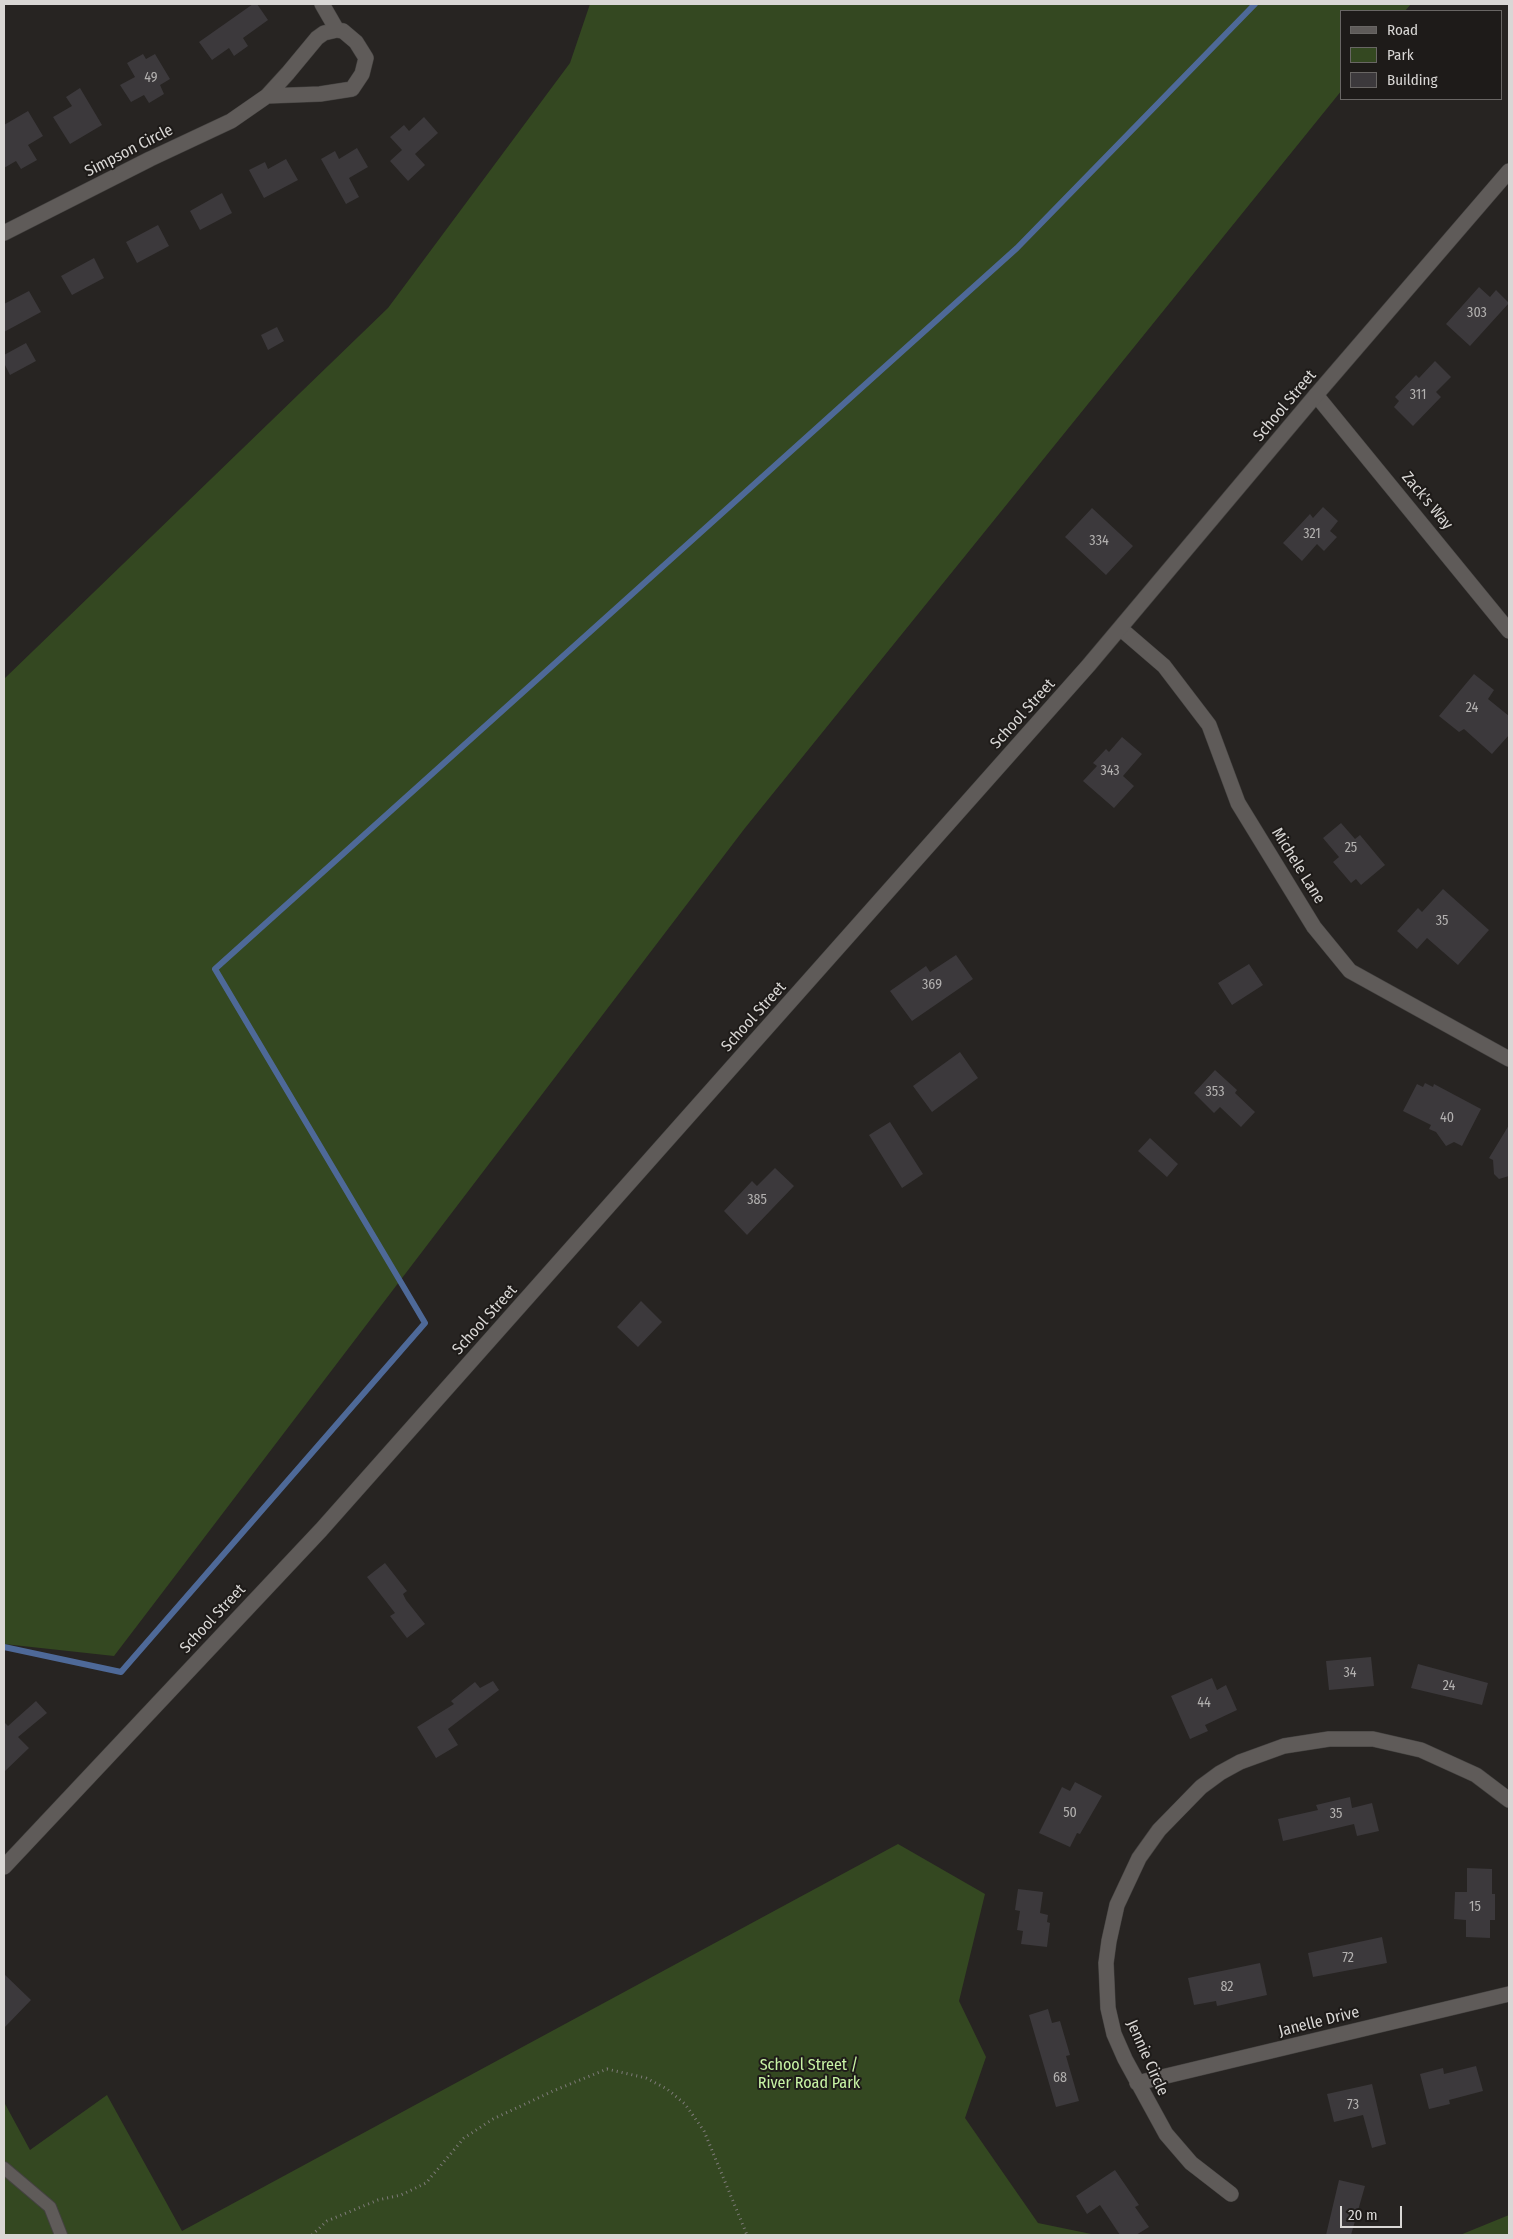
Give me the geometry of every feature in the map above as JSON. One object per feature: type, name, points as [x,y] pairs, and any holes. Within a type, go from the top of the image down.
[{"type":"street","points":[[267,96],[320,94],[352,89],[362,74],[366,58],[356,42],[343,31],[337,30],[322,4]]},
{"type":"street","name":"Simpson Circle","points":[[4,233],[150,159],[231,121],[267,96],[317,38],[324,33],[337,30]]},
{"type":"street","name":"School Street","points":[[4,1867],[321,1530],[1121,629],[1316,395],[1509,171]]},
{"type":"street","name":"Zack's Way","points":[[1316,395],[1509,631]]},
{"type":"street","name":"Michele Lane","points":[[1121,629],[1164,666],[1209,725],[1238,803],[1314,927],[1350,971],[1509,1059]]},
{"type":"street","name":"Jennie Circle","points":[[1231,2194],[1191,2163],[1166,2134],[1137,2084],[1114,2034],[1105,1986],[1108,1941],[1117,1905],[1139,1858],[1159,1830],[1201,1787],[1240,1762],[1277,1748],[1329,1739],[1373,1738],[1422,1750],[1456,1764],[1476,1775],[1509,1800]]},
{"type":"street","name":"Janelle Drive","points":[[1137,2084],[1509,1994]]},
{"type":"lane","points":[[4,2168],[50,2207],[61,2235]]},
{"type":"path","points":[[312,2235],[327,2221],[378,2200],[401,2195],[426,2183],[464,2138],[493,2119],[553,2090],[607,2069],[646,2078],[667,2089],[685,2104],[704,2131],[747,2235]]},
{"type":"green space","points":[[590,4],[1411,4],[1406,10],[1340,10],[1340,92],[745,828],[114,1656],[4,1644],[4,679],[388,308],[570,63]]},
{"type":"green space","name":"School Street / River Road Park","points":[[898,1844],[985,1894],[959,2001],[986,2057],[965,2118],[1038,2223],[1096,2235],[4,2235],[4,2102],[30,2150],[107,2095],[182,2231]]},
{"type":"green space","points":[[1509,2215],[1509,2235],[1460,2235]]},
{"type":"building","points":[[253,4],[257,4],[268,20],[243,38],[248,46],[234,56],[229,48],[212,60],[199,42]]},
{"type":"building","points":[[143,54],[146,59],[155,54],[170,79],[160,85],[164,94],[149,103],[144,95],[131,102],[120,85],[135,77],[127,63]]},
{"type":"building","points":[[80,88],[102,125],[70,144],[53,117],[72,106],[66,97]]},
{"type":"building","points":[[28,111],[43,136],[28,145],[37,160],[21,169],[16,161],[4,168],[4,125]]},
{"type":"building","points":[[424,117],[438,133],[415,154],[425,165],[408,181],[390,161],[402,150],[390,137],[404,125],[409,131]]},
{"type":"building","points":[[357,148],[368,167],[349,178],[359,197],[346,204],[321,159],[335,151],[339,159]]},
{"type":"building","points":[[286,159],[298,180],[264,198],[249,170],[265,162],[268,169]]},
{"type":"building","points":[[222,193],[232,213],[200,230],[190,211]]},
{"type":"building","points":[[158,225],[169,246],[137,263],[126,242]]},
{"type":"building","points":[[94,258],[104,278],[72,295],[61,276]]},
{"type":"building","points":[[1479,287],[1490,297],[1496,290],[1509,303],[1470,346],[1446,324]]},
{"type":"building","points":[[29,291],[41,312],[4,332],[4,304]]},
{"type":"building","points":[[277,327],[284,341],[268,350],[261,335]]},
{"type":"building","points":[[26,343],[36,361],[10,375],[4,363],[4,355]]},
{"type":"building","points":[[1435,361],[1451,377],[1436,392],[1441,397],[1413,426],[1394,407],[1399,401],[1395,397],[1416,375],[1419,378]]},
{"type":"building","points":[[1323,507],[1338,521],[1330,531],[1337,537],[1324,551],[1317,544],[1302,561],[1283,543],[1310,514],[1313,518]]},
{"type":"building","points":[[1092,508],[1133,546],[1106,575],[1065,537]]},
{"type":"building","points":[[1474,674],[1494,690],[1488,699],[1509,716],[1509,735],[1492,754],[1464,729],[1459,732],[1439,716]]},
{"type":"building","points":[[1122,737],[1142,754],[1123,776],[1134,786],[1114,808],[1083,781],[1097,766],[1093,763],[1106,749],[1109,752]]},
{"type":"building","points":[[1341,823],[1355,839],[1360,835],[1385,865],[1361,885],[1356,879],[1351,883],[1333,862],[1339,857],[1323,838]]},
{"type":"building","points":[[1443,889],[1489,930],[1458,965],[1427,938],[1417,949],[1397,931],[1418,908],[1422,912]]},
{"type":"building","points":[[956,955],[973,979],[912,1021],[890,991],[926,966],[930,972]]},
{"type":"building","points":[[1249,964],[1263,985],[1232,1005],[1218,983]]},
{"type":"building","points":[[960,1052],[978,1078],[932,1112],[913,1086]]},
{"type":"building","points":[[1215,1070],[1237,1090],[1235,1093],[1255,1112],[1241,1127],[1220,1107],[1214,1113],[1194,1093]]},
{"type":"building","points":[[1425,1083],[1433,1087],[1434,1084],[1481,1109],[1462,1146],[1454,1142],[1446,1146],[1436,1132],[1429,1129],[1431,1125],[1403,1111],[1417,1084],[1423,1087]]},
{"type":"building","points":[[890,1122],[923,1174],[902,1188],[869,1135]]},
{"type":"building","points":[[1509,1125],[1509,1176],[1499,1179],[1494,1174],[1493,1160],[1489,1158]]},
{"type":"building","points":[[1150,1138],[1178,1164],[1167,1177],[1138,1151]]},
{"type":"building","points":[[775,1168],[794,1186],[747,1235],[724,1211],[752,1181],[757,1186]]},
{"type":"building","points":[[641,1301],[662,1322],[638,1347],[617,1327]]},
{"type":"building","points":[[385,1563],[407,1591],[403,1594],[406,1600],[425,1624],[407,1638],[390,1616],[395,1613],[367,1577]]},
{"type":"building","points":[[1371,1657],[1374,1686],[1329,1690],[1326,1661]]},
{"type":"building","points":[[1418,1664],[1488,1683],[1482,1705],[1411,1688]]},
{"type":"building","points":[[1212,1678],[1217,1690],[1226,1685],[1237,1710],[1205,1725],[1208,1731],[1190,1739],[1171,1696]]},
{"type":"building","points":[[493,1681],[499,1690],[448,1729],[458,1745],[436,1758],[417,1727],[454,1704],[451,1701],[475,1682],[480,1688]]},
{"type":"building","points":[[36,1701],[47,1713],[18,1737],[29,1748],[4,1772],[4,1722],[8,1726]]},
{"type":"building","points":[[1075,1782],[1102,1796],[1080,1834],[1077,1833],[1070,1847],[1039,1833],[1062,1787],[1070,1791]]},
{"type":"building","points":[[1350,1797],[1352,1808],[1372,1803],[1379,1831],[1357,1836],[1354,1824],[1283,1841],[1278,1819],[1318,1810],[1316,1805]]},
{"type":"building","points":[[1467,1868],[1492,1869],[1492,1894],[1495,1894],[1495,1920],[1490,1920],[1490,1938],[1466,1937],[1466,1920],[1454,1919],[1455,1892],[1467,1892]]},
{"type":"building","points":[[1018,1889],[1043,1892],[1040,1913],[1048,1915],[1047,1922],[1050,1923],[1047,1947],[1021,1944],[1023,1931],[1017,1930],[1020,1911],[1015,1910]]},
{"type":"building","points":[[1382,1937],[1387,1963],[1313,1977],[1308,1953]]},
{"type":"building","points":[[1260,1963],[1267,1995],[1217,2006],[1216,2001],[1194,2005],[1188,1978]]},
{"type":"building","points":[[4,1974],[31,2000],[4,2028]]},
{"type":"building","points":[[1048,2009],[1052,2023],[1060,2021],[1070,2055],[1066,2056],[1079,2101],[1056,2107],[1029,2015]]},
{"type":"building","points":[[1476,2066],[1483,2091],[1449,2100],[1450,2104],[1429,2109],[1420,2074],[1443,2068],[1444,2074]]},
{"type":"building","points":[[1372,2084],[1386,2144],[1372,2148],[1363,2115],[1334,2122],[1327,2094]]},
{"type":"building","points":[[1115,2170],[1139,2205],[1135,2207],[1149,2227],[1136,2235],[1120,2235],[1100,2205],[1087,2214],[1076,2196]]},
{"type":"building","points":[[1339,2180],[1365,2186],[1351,2235],[1326,2235]]},
{"type":"waterway","points":[[4,1647],[121,1672],[425,1323],[215,969],[1017,248],[1255,4]]}]
